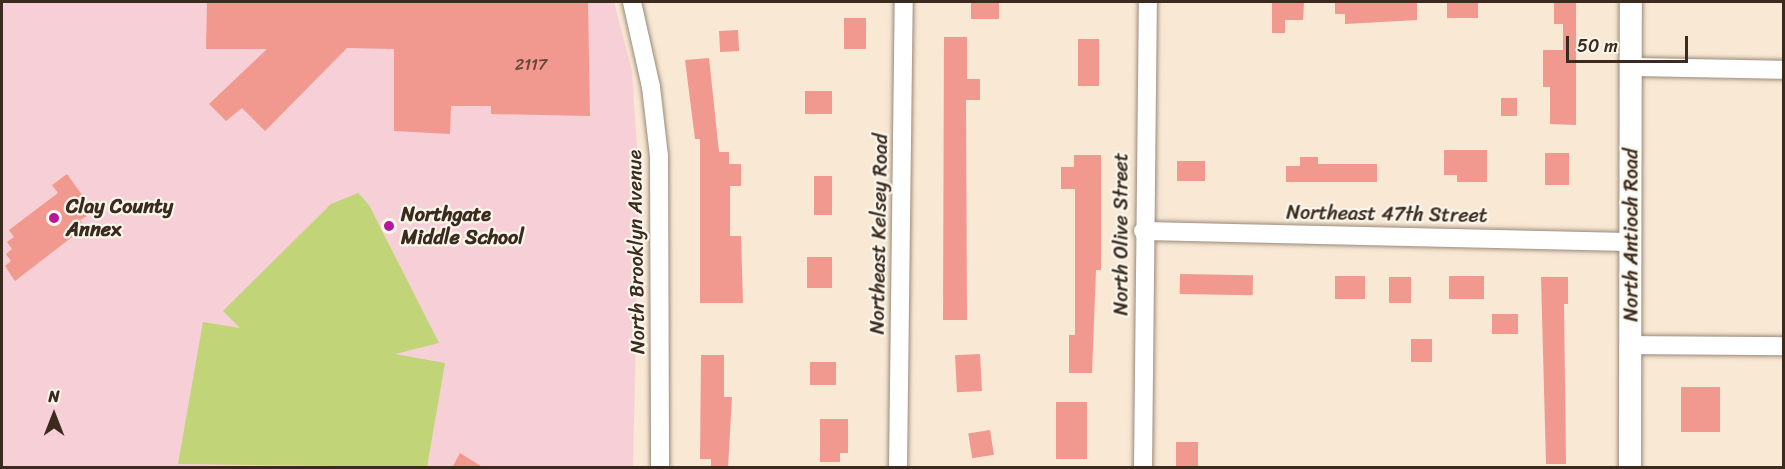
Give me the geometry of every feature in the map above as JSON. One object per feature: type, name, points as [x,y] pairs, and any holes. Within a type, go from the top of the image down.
[{"type":"main road","name":"North Antioch Road","points":[[1630,468],[1631,2]]},
{"type":"street","name":"North Brooklyn Avenue","points":[[632,2],[651,87],[659,156],[660,468]]},
{"type":"street","name":"Northeast Kelsey Road","points":[[898,468],[904,2]]},
{"type":"street","name":"North Olive Street","points":[[1143,468],[1143,231],[1148,2]]},
{"type":"street","points":[[1631,68],[1784,70]]},
{"type":"street","name":"Northeast 47th Street","points":[[1143,231],[1630,242]]},
{"type":"street","points":[[1631,345],[1784,346]]},
{"type":"shaded area","name":"Northgate Middle School","points":[[2,2],[614,2],[632,71],[639,178],[633,467],[2,467]]},
{"type":"green space","points":[[358,193],[369,205],[439,343],[395,354],[445,363],[427,467],[178,464],[203,322],[240,328],[223,311],[331,204]]},
{"type":"building","points":[[207,2],[588,2],[590,116],[491,114],[491,106],[451,106],[450,134],[394,131],[394,49],[347,48],[265,131],[242,108],[226,121],[209,104],[267,49],[206,49]]},
{"type":"building","points":[[971,2],[999,2],[999,19],[971,19]]},
{"type":"building","points":[[1272,2],[1304,2],[1303,20],[1285,20],[1285,33],[1272,33]]},
{"type":"building","points":[[1335,2],[1417,2],[1417,20],[1345,24],[1345,14],[1335,14]]},
{"type":"building","points":[[1447,2],[1478,2],[1478,18],[1447,18]]},
{"type":"building","points":[[1554,2],[1576,2],[1576,125],[1550,124],[1550,87],[1543,87],[1543,50],[1563,50],[1563,24],[1554,24]]},
{"type":"building","points":[[844,18],[866,18],[866,49],[844,49]]},
{"type":"building","points":[[738,30],[739,51],[720,52],[719,31]]},
{"type":"building","points":[[944,37],[967,37],[967,79],[980,79],[980,100],[966,100],[967,320],[943,320]]},
{"type":"building","points":[[1078,39],[1099,39],[1099,86],[1078,86]]},
{"type":"building","points":[[709,58],[719,152],[729,152],[729,164],[741,164],[741,186],[730,186],[730,236],[741,236],[743,303],[700,303],[700,139],[695,139],[685,60]]},
{"type":"building","points":[[805,91],[832,91],[832,114],[805,114]]},
{"type":"building","points":[[1501,98],[1517,98],[1517,116],[1501,116]]},
{"type":"building","points":[[1444,150],[1487,150],[1487,182],[1457,182],[1457,175],[1444,175]]},
{"type":"building","points":[[1545,153],[1569,153],[1569,185],[1545,185]]},
{"type":"building","points":[[1074,155],[1101,155],[1101,270],[1096,270],[1092,373],[1069,373],[1069,335],[1075,335],[1075,189],[1061,189],[1061,167],[1074,167]]},
{"type":"building","points":[[1300,157],[1318,157],[1318,164],[1377,164],[1377,182],[1286,182],[1286,166],[1300,166]]},
{"type":"building","points":[[1177,161],[1205,161],[1205,181],[1177,181]]},
{"type":"building","name":"Clay County Annex","points":[[67,174],[88,203],[81,208],[87,216],[80,220],[85,227],[15,281],[5,266],[11,261],[6,254],[12,249],[7,242],[14,237],[9,230],[58,193],[52,185]]},
{"type":"building","points":[[814,176],[832,176],[832,215],[814,215]]},
{"type":"building","points":[[807,257],[832,257],[832,288],[807,288]]},
{"type":"building","points":[[1180,274],[1253,275],[1253,295],[1180,294]]},
{"type":"building","points":[[1335,276],[1365,276],[1365,299],[1335,299]]},
{"type":"building","points":[[1449,276],[1484,276],[1484,299],[1449,299]]},
{"type":"building","points":[[1389,277],[1411,277],[1411,303],[1389,303]]},
{"type":"building","points":[[1541,277],[1568,277],[1568,304],[1564,304],[1566,464],[1546,464]]},
{"type":"building","points":[[1492,314],[1518,314],[1518,334],[1492,334]]},
{"type":"building","points":[[1411,339],[1432,339],[1432,362],[1411,362]]},
{"type":"building","points":[[980,354],[982,391],[957,392],[955,355]]},
{"type":"building","points":[[701,355],[724,355],[724,397],[732,397],[728,468],[711,468],[711,459],[700,459]]},
{"type":"building","points":[[810,362],[836,362],[836,385],[810,385]]},
{"type":"building","points":[[1681,387],[1720,387],[1720,432],[1681,432]]},
{"type":"building","points":[[1056,402],[1087,402],[1087,459],[1056,459]]},
{"type":"building","points":[[820,419],[848,419],[848,453],[840,453],[840,462],[820,462]]},
{"type":"building","points":[[990,430],[994,455],[972,458],[968,433]]},
{"type":"building","points":[[1176,442],[1198,442],[1198,468],[1176,468]]},
{"type":"building","points":[[460,453],[484,468],[452,468]]},
{"type":"place","name":"Clay County Annex","points":[[54,218]]},
{"type":"place","name":"Northgate Middle School","points":[[389,226]]}]
